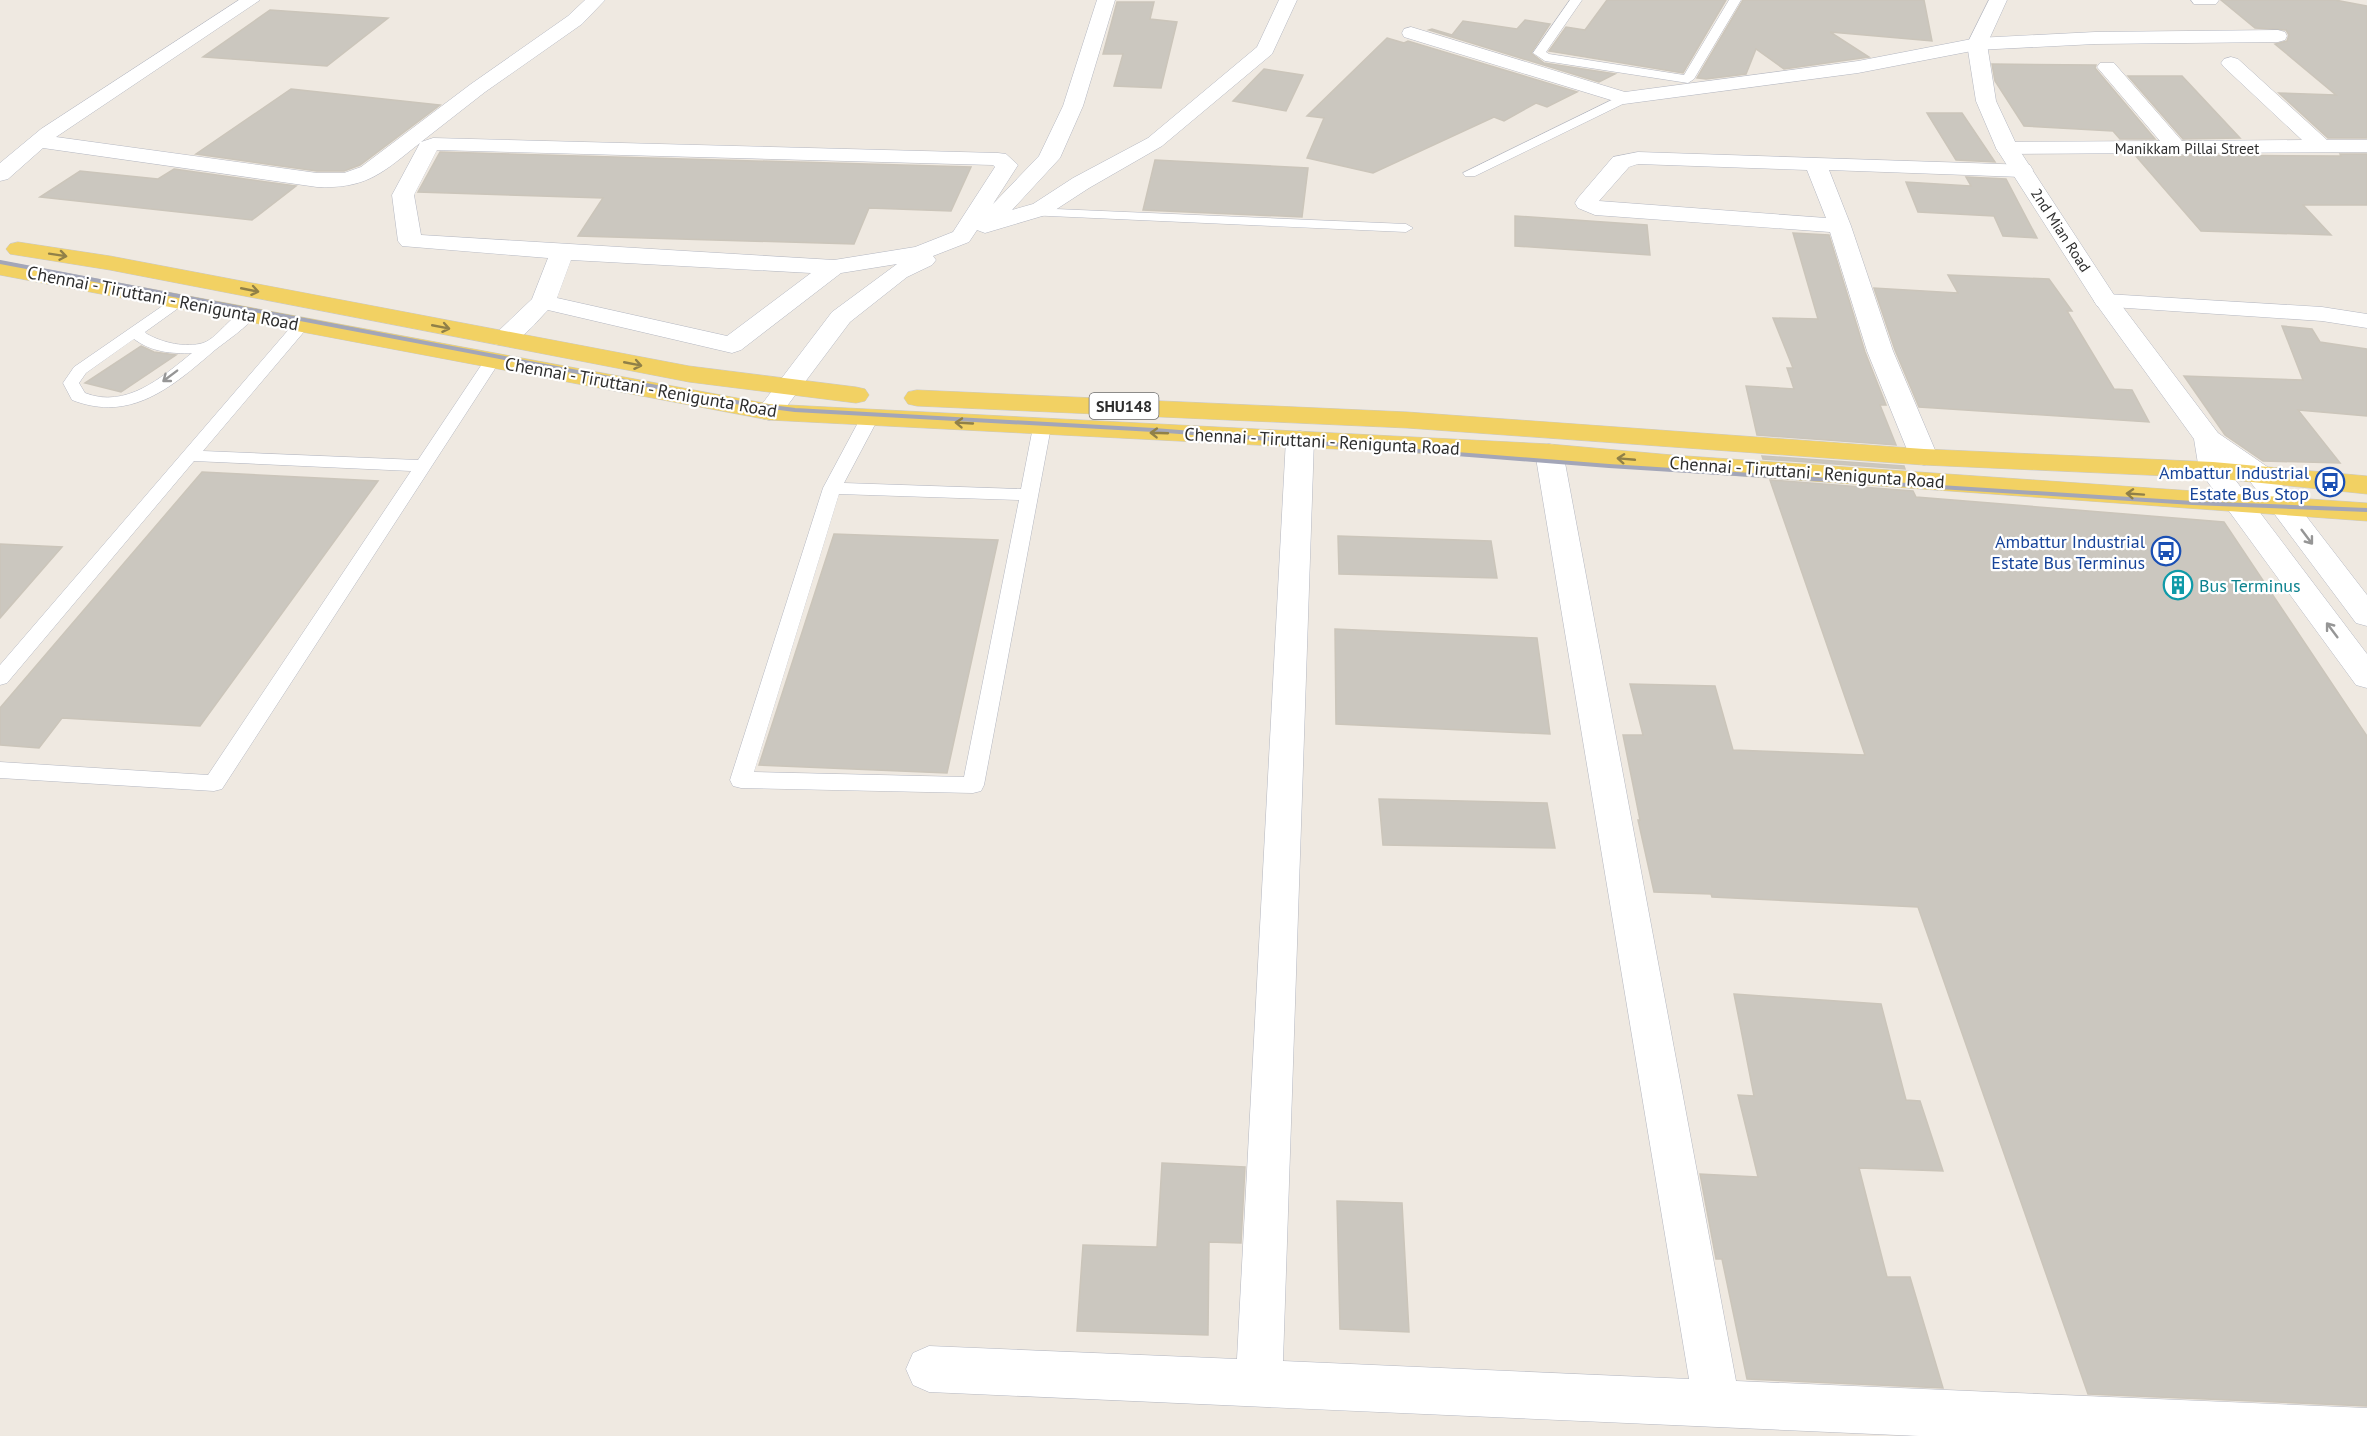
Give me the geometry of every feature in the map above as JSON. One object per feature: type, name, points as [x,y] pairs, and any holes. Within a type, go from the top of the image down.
[{"type":"main road","name":"Chennai - Tiruttani - Renigunta Road","points":[[0,246],[110,263],[769,412],[1042,427],[1098,418],[1407,420],[1924,457],[2213,470],[2367,485]]},
{"type":"main road","name":"Chennai - Tiruttani - Renigunta Road","points":[[0,267],[302,324],[842,394],[1300,439],[1549,452],[1672,463],[2367,512]]},
{"type":"street","points":[[0,174],[38,141],[251,0]]},
{"type":"street","points":[[38,141],[317,180],[340,181],[357,178],[369,172],[478,88],[575,20],[596,0]]},
{"type":"street","points":[[769,412],[842,317],[899,272],[964,241],[988,224],[1049,158],[1073,106],[1106,0]]},
{"type":"street","points":[[988,224],[1041,209],[1081,183],[1155,142],[1265,50],[1288,0]]},
{"type":"street","points":[[1977,44],[1998,0]]},
{"type":"street","points":[[2200,0],[2210,0]]},
{"type":"street","points":[[1412,33],[1623,98],[1691,84],[1858,68],[1977,44],[2095,38],[2278,36]]},
{"type":"street","name":"2nd Mian Road","points":[[1977,44],[1986,101],[2007,148],[2106,301],[2208,440]]},
{"type":"street","points":[[2231,63],[2322,147]]},
{"type":"street","points":[[2107,67],[2178,149]]},
{"type":"street","points":[[441,144],[998,159],[1007,165],[960,237],[920,253],[834,267],[562,252],[410,241],[403,195],[428,147],[441,144]]},
{"type":"street","name":"Manikkam Pillai Street","points":[[2007,148],[2178,149],[2367,146]]},
{"type":"street","points":[[1840,226],[1595,208],[1586,203],[1620,162],[1638,158],[2022,170]]},
{"type":"street","points":[[1816,165],[1840,226],[1880,351],[1924,457]]},
{"type":"street","points":[[497,350],[543,302],[562,252]]},
{"type":"street","points":[[543,302],[732,345],[834,267]]},
{"type":"street","points":[[2106,301],[2322,314],[2367,321]]},
{"type":"street","points":[[1259,1384],[1300,439]]},
{"type":"street","points":[[2208,440],[2213,470],[2367,677]]},
{"type":"street","points":[[2208,440],[2259,474],[2367,616]]},
{"type":"street","points":[[1549,452],[1718,1404]]},
{"type":"street","points":[[929,1369],[2367,1432]]},
{"type":"lane","points":[[1576,0],[1539,53],[1545,57],[1691,84],[1735,0]]},
{"type":"lane","points":[[1470,173],[1623,98]]},
{"type":"lane","points":[[1032,212],[1406,228]]},
{"type":"lane","points":[[178,301],[80,370],[71,383],[78,396],[107,403],[136,399],[161,383],[249,314]]},
{"type":"lane","points":[[0,678],[302,324]]},
{"type":"lane","points":[[135,331],[143,341],[165,346],[189,350],[208,347]]},
{"type":"lane","points":[[0,770],[214,783],[424,466],[497,350]]},
{"type":"lane","points":[[870,417],[832,488],[741,780],[973,785],[1042,427]]},
{"type":"lane","points":[[189,456],[424,466]]},
{"type":"lane","points":[[832,488],[1029,495]]},
{"type":"building","points":[[1607,0],[1726,0],[1683,73],[1549,51],[1566,27],[1585,30]]},
{"type":"building","points":[[1743,0],[1924,0],[1932,41],[1830,32],[1869,57],[1784,69],[1756,49],[1746,74],[1697,78]]},
{"type":"building","points":[[2221,0],[2335,0],[2367,6],[2367,138],[2328,138],[2279,93],[2336,95],[2275,44],[2287,41],[2289,35],[2286,30],[2255,28]]},
{"type":"building","points":[[1117,2],[1154,2],[1150,19],[1177,22],[1161,88],[1114,86],[1123,54],[1103,54]]},
{"type":"building","points":[[270,10],[388,18],[327,66],[203,57]]},
{"type":"building","points":[[1525,20],[1550,24],[1531,53],[1544,63],[1615,74],[1599,82],[1429,30],[1452,35],[1463,21],[1517,29]]},
{"type":"building","points":[[1387,38],[1404,43],[1408,41],[1577,92],[1547,107],[1536,103],[1504,121],[1494,117],[1373,173],[1307,158],[1324,118],[1307,116]]},
{"type":"building","points":[[1992,64],[2096,65],[2095,68],[2155,139],[2120,139],[2113,131],[2024,126],[1995,81]]},
{"type":"building","points":[[1264,69],[1303,75],[1286,111],[1233,101]]},
{"type":"building","points":[[2128,76],[2182,76],[2240,138],[2183,139]]},
{"type":"building","points":[[291,89],[440,105],[360,165],[344,171],[317,171],[196,154]]},
{"type":"building","points":[[1927,113],[1962,113],[1995,162],[1956,160]]},
{"type":"building","points":[[440,152],[971,167],[951,211],[869,208],[854,244],[578,236],[603,198],[418,192]]},
{"type":"building","points":[[2340,154],[2367,154],[2367,205],[2303,205],[2331,235],[2201,231],[2135,155],[2341,156]]},
{"type":"building","points":[[1155,160],[1308,168],[1302,217],[1143,210]]},
{"type":"building","points":[[174,169],[296,186],[252,220],[40,197],[80,171],[158,179]]},
{"type":"building","points":[[1966,177],[2006,179],[2037,238],[2003,236],[1994,216],[1918,212],[1906,182],[1971,186]]},
{"type":"building","points":[[1515,216],[1647,225],[1650,255],[1515,246]]},
{"type":"building","points":[[1793,233],[1829,235],[1865,352],[1886,405],[1880,405],[1896,445],[1757,435],[1746,386],[1794,389],[1787,368],[1793,368],[1773,318],[1818,319]]},
{"type":"building","points":[[1948,275],[2049,279],[2072,311],[2067,311],[2114,389],[2132,390],[2149,422],[1919,407],[1895,350],[1874,288],[1958,293]]},
{"type":"building","points":[[2282,326],[2312,329],[2320,342],[2367,349],[2367,416],[2298,410],[2340,463],[2263,461],[2225,435],[2184,376],[2303,380]]},
{"type":"building","points":[[141,346],[154,352],[176,355],[121,392],[85,383]]},
{"type":"building","points":[[1762,456],[1904,466],[1905,469],[1763,459]]},
{"type":"building","points":[[202,472],[378,481],[200,726],[62,718],[39,748],[0,745],[0,708]]},
{"type":"building","points":[[1770,480],[1913,491],[1916,497],[2224,522],[2367,736],[2367,1406],[2088,1394],[1918,907],[1654,892],[1623,735],[1643,735],[1630,684],[1715,686],[1733,750],[1865,755]]},
{"type":"building","points":[[834,534],[998,540],[947,773],[759,765]]},
{"type":"building","points":[[1338,536],[1491,541],[1497,578],[1339,574]]},
{"type":"building","points":[[0,544],[62,547],[0,618]]},
{"type":"building","points":[[1335,629],[1537,638],[1550,734],[1336,724]]},
{"type":"building","points":[[1379,799],[1547,803],[1555,848],[1383,845]]},
{"type":"building","points":[[1734,994],[1881,1004],[1906,1100],[1920,1101],[1943,1171],[1859,1168],[1887,1277],[1910,1277],[1943,1388],[1747,1379],[1722,1259],[1716,1259],[1700,1174],[1758,1177],[1738,1095],[1754,1096]]},
{"type":"building","points":[[1162,1163],[1245,1167],[1241,1243],[1209,1242],[1208,1335],[1077,1331],[1083,1245],[1157,1247]]},
{"type":"building","points":[[1337,1201],[1402,1203],[1409,1332],[1340,1329]]},
{"type":"railway","points":[[0,262],[741,403],[795,410],[1154,430],[1609,466],[2193,503],[2367,510]]},
{"type":"place","name":"Ambattur Industrial Estate Bus Stop","points":[[2330,482]]},
{"type":"place","name":"Ambattur Industrial Estate Bus Terminus","points":[[2166,551]]},
{"type":"place","name":"Bus Terminus","points":[[2178,585]]}]
